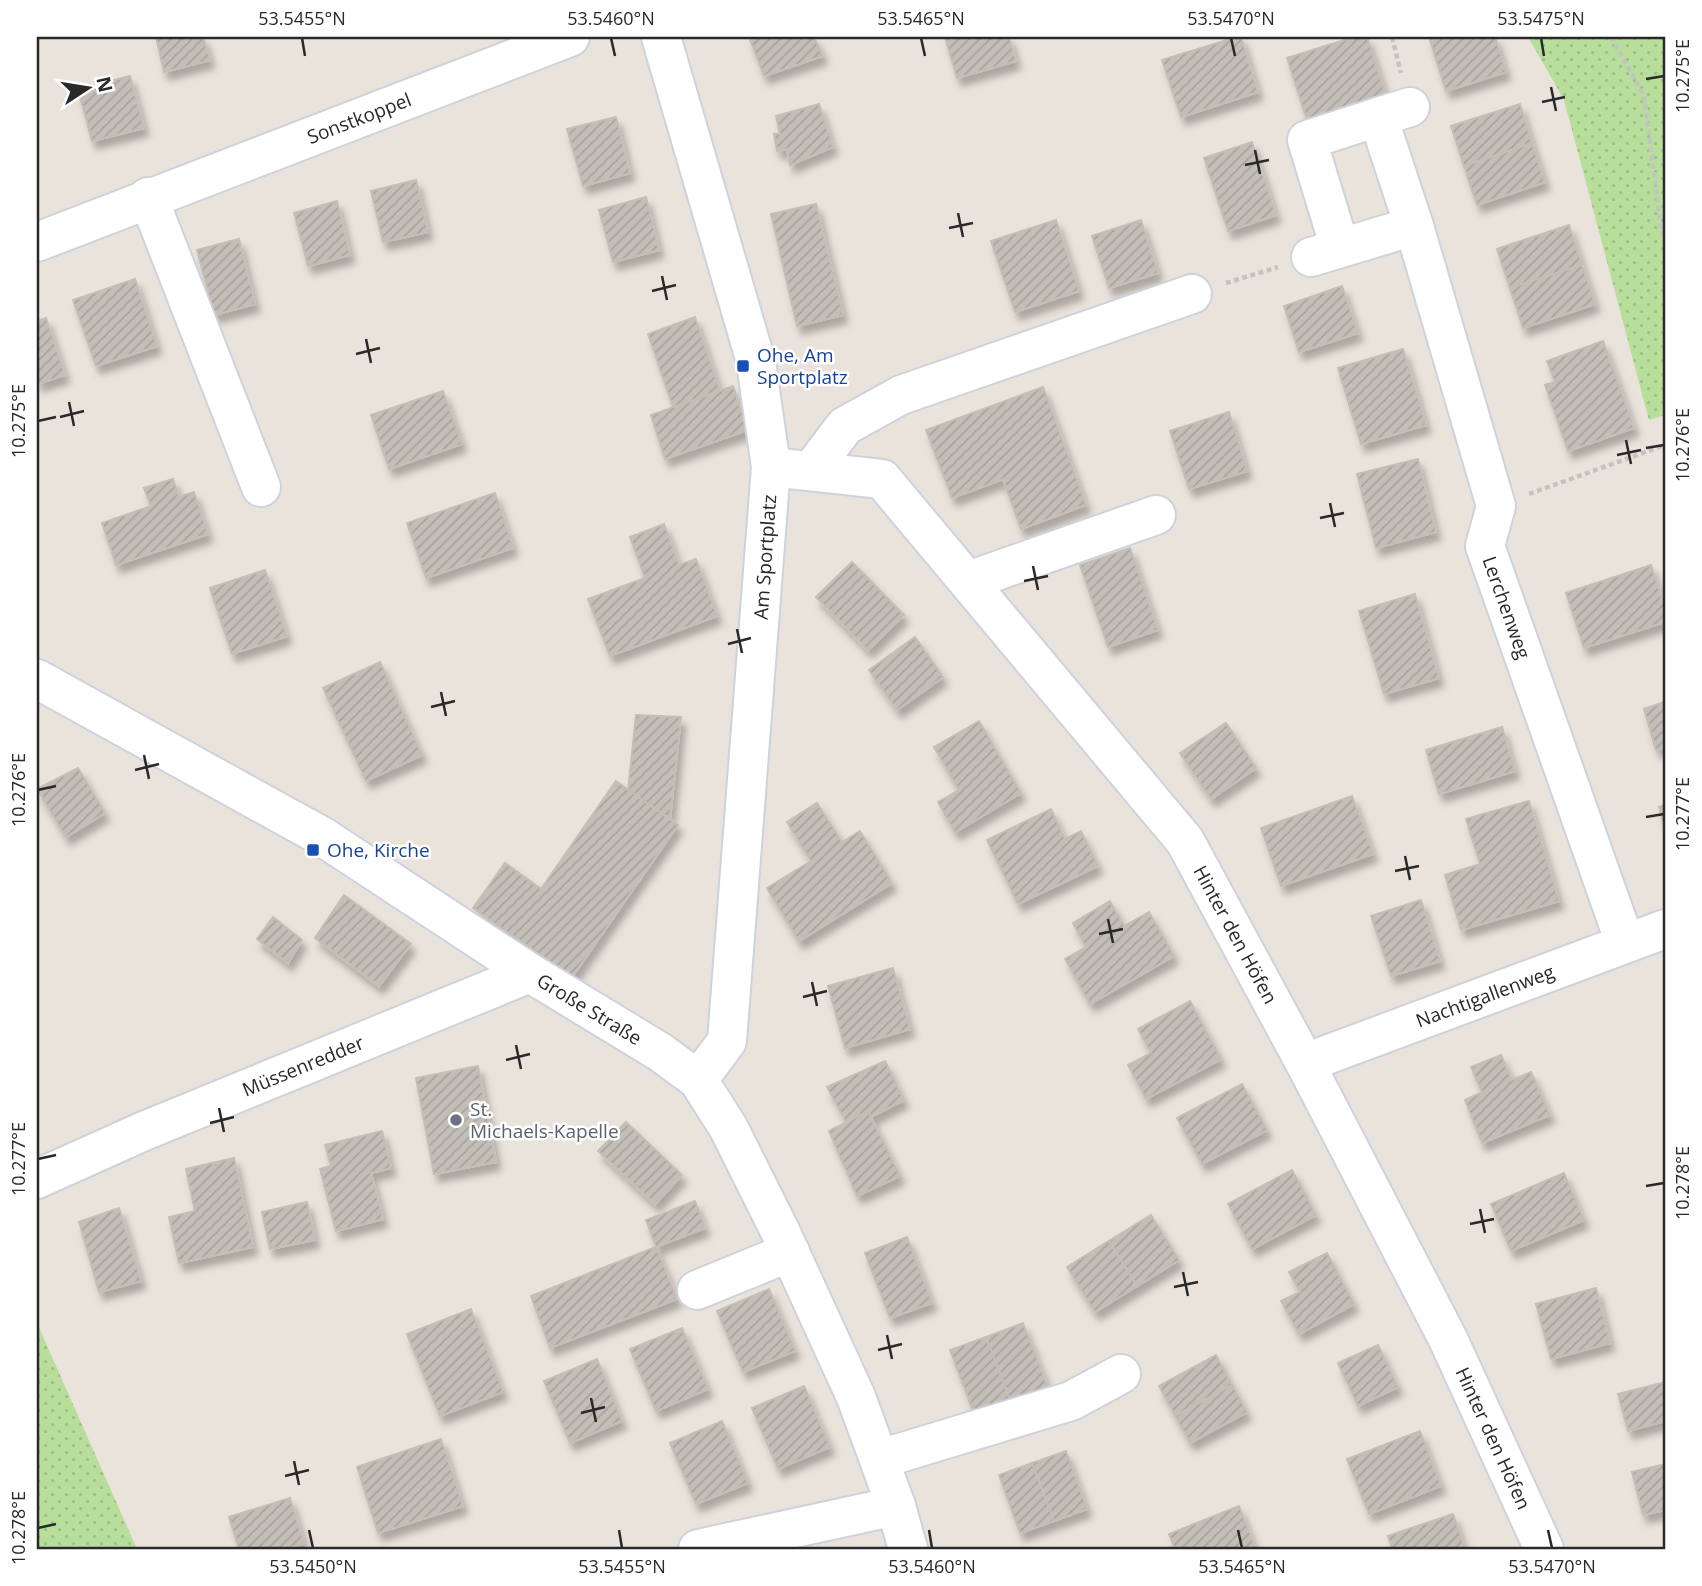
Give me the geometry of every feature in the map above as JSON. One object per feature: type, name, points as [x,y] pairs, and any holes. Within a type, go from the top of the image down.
[{"type":"street","name":"Sonstkoppel","points":[[37,242],[148,197],[570,37]]},
{"type":"street","name":"Am Sportplatz","points":[[661,37],[756,362],[771,467],[727,1041],[698,1080]]},
{"type":"street","points":[[1414,226],[1326,252],[1307,140],[1394,112],[1414,226],[1496,506]]},
{"type":"street","points":[[148,197],[261,487]]},
{"type":"street","points":[[811,471],[845,426],[901,395],[1192,294]]},
{"type":"street","name":"Hinter den Höfen","points":[[771,467],[882,479],[1185,841],[1306,1063],[1448,1339],[1544,1549]]},
{"type":"street","name":"Lerchenweg","points":[[1496,506],[1485,546],[1625,943]]},
{"type":"street","points":[[968,581],[1156,515]]},
{"type":"street","name":"Große Straße","points":[[37,678],[323,837],[530,973],[660,1052],[698,1080],[727,1127],[790,1252],[856,1397],[880,1459],[908,1549]]},
{"type":"street","name":"Nachtigallenweg","points":[[1306,1063],[1665,929]]},
{"type":"street","name":"Müssenredder","points":[[37,1179],[144,1131],[530,973]]},
{"type":"street","points":[[696,1290],[790,1252]]},
{"type":"street","points":[[880,1459],[1071,1401],[1121,1374]]},
{"type":"street","points":[[698,1549],[896,1506]]},
{"type":"path","points":[[1611,37],[1644,96],[1661,228],[1665,240]]},
{"type":"path","points":[[1192,294],[1326,252]]},
{"type":"path","points":[[1496,506],[1665,445]]},
{"type":"green space","points":[[1528,37],[1665,37],[1665,415],[1649,420],[1564,100]]},
{"type":"green space","points":[[37,1323],[137,1549],[37,1549]]},
{"type":"building","points":[[156,37],[203,37],[210,60],[164,72]]},
{"type":"building","points":[[749,37],[814,37],[823,56],[764,76]]},
{"type":"building","points":[[945,37],[1009,37],[1016,61],[957,78]]},
{"type":"building","points":[[1241,37],[1258,92],[1181,117],[1162,60]]},
{"type":"building","points":[[1354,37],[1367,37],[1386,96],[1307,120],[1287,58]]},
{"type":"building","points":[[1429,37],[1495,37],[1506,72],[1446,91]]},
{"type":"building","points":[[130,76],[144,128],[92,141],[78,89]]},
{"type":"building","points":[[819,104],[833,147],[790,165],[787,149],[777,151],[774,134],[780,134],[776,116]]},
{"type":"building","points":[[1520,104],[1532,143],[1464,166],[1451,126]]},
{"type":"building","points":[[616,117],[630,173],[583,186],[567,129]]},
{"type":"building","points":[[1252,142],[1276,215],[1228,231],[1204,158]]},
{"type":"building","points":[[1532,143],[1545,182],[1477,205],[1464,166]]},
{"type":"building","points":[[416,180],[428,232],[383,242],[371,191]]},
{"type":"building","points":[[646,197],[659,250],[613,262],[599,210]]},
{"type":"building","points":[[337,201],[350,255],[308,266],[294,213]]},
{"type":"building","points":[[816,204],[843,315],[797,326],[771,214]]},
{"type":"building","points":[[1056,220],[1079,291],[1015,312],[991,241]]},
{"type":"building","points":[[1141,220],[1158,273],[1109,288],[1092,236]]},
{"type":"building","points":[[1569,225],[1582,265],[1510,288],[1497,249]]},
{"type":"building","points":[[239,239],[255,304],[214,315],[197,250]]},
{"type":"building","points":[[1582,265],[1595,304],[1523,328],[1510,288]]},
{"type":"building","points":[[135,279],[157,346],[96,366],[73,300]]},
{"type":"building","points":[[1342,286],[1358,333],[1299,352],[1284,306]]},
{"type":"building","points":[[695,317],[720,391],[673,407],[648,334]]},
{"type":"building","points":[[46,318],[65,375],[37,384],[37,321]]},
{"type":"building","points":[[1603,341],[1634,428],[1568,451],[1545,385],[1555,382],[1547,361]]},
{"type":"building","points":[[1403,349],[1426,425],[1361,444],[1338,368]]},
{"type":"building","points":[[733,386],[748,430],[665,459],[651,415]]},
{"type":"building","points":[[1043,387],[1086,505],[1021,529],[1003,479],[952,498],[926,430]]},
{"type":"building","points":[[443,391],[462,444],[389,469],[371,415]]},
{"type":"building","points":[[1229,412],[1247,471],[1189,489],[1170,431]]},
{"type":"building","points":[[1418,459],[1436,532],[1376,548],[1357,474]]},
{"type":"building","points":[[173,479],[179,497],[194,492],[208,534],[116,565],[102,523],[151,506],[144,488]]},
{"type":"building","points":[[495,493],[513,548],[426,578],[407,523]]},
{"type":"building","points":[[664,524],[679,565],[696,559],[717,616],[610,656],[588,599],[645,578],[630,537]]},
{"type":"building","points":[[1130,548],[1158,630],[1108,647],[1080,565]]},
{"type":"building","points":[[852,562],[904,615],[868,650],[816,597]]},
{"type":"building","points":[[1651,565],[1665,608],[1665,622],[1584,648],[1566,593]]},
{"type":"building","points":[[265,570],[287,636],[232,654],[210,588]]},
{"type":"building","points":[[1415,594],[1439,678],[1384,694],[1359,611]]},
{"type":"building","points":[[915,637],[943,677],[897,710],[869,670]]},
{"type":"building","points":[[380,662],[422,755],[366,781],[323,688]]},
{"type":"building","points":[[1665,702],[1665,747],[1656,750],[1644,709]]},
{"type":"building","points":[[636,715],[681,717],[670,819],[628,791]]},
{"type":"building","points":[[979,721],[1021,793],[955,832],[938,802],[959,790],[934,747]]},
{"type":"building","points":[[1226,723],[1256,768],[1211,799],[1180,753]]},
{"type":"building","points":[[1502,727],[1515,771],[1439,794],[1426,750]]},
{"type":"building","points":[[78,768],[105,813],[66,837],[37,789]]},
{"type":"building","points":[[616,781],[678,825],[572,977],[473,908],[505,863],[541,889]]},
{"type":"building","points":[[1352,796],[1373,854],[1281,886],[1261,828]]},
{"type":"building","points":[[1529,801],[1559,901],[1461,930],[1445,875],[1480,864],[1466,819]]},
{"type":"building","points":[[817,803],[842,842],[860,831],[892,883],[799,941],[767,888],[811,861],[787,822]]},
{"type":"building","points":[[1665,805],[1665,829],[1659,807]]},
{"type":"building","points":[[1051,809],[1065,839],[1081,831],[1098,866],[1018,904],[987,840]]},
{"type":"building","points":[[344,895],[411,944],[379,986],[315,938]]},
{"type":"building","points":[[1421,900],[1440,961],[1391,976],[1371,916]]},
{"type":"building","points":[[1110,901],[1124,926],[1149,912],[1174,956],[1090,1004],[1065,959],[1086,947],[1073,923]]},
{"type":"building","points":[[273,917],[302,940],[288,963],[257,939]]},
{"type":"building","points":[[893,968],[910,1029],[845,1048],[828,986]]},
{"type":"building","points":[[1190,1001],[1221,1059],[1146,1099],[1128,1065],[1151,1053],[1138,1029]]},
{"type":"building","points":[[1501,1055],[1512,1080],[1531,1072],[1550,1115],[1482,1143],[1465,1100],[1482,1092],[1471,1067]]},
{"type":"building","points":[[885,1061],[904,1100],[871,1117],[868,1111],[846,1122],[827,1087]]},
{"type":"building","name":"St. Michaels-Kapelle","points":[[478,1066],[496,1162],[434,1174],[416,1078]]},
{"type":"building","points":[[1242,1084],[1267,1130],[1202,1164],[1177,1118]]},
{"type":"building","points":[[868,1111],[900,1176],[857,1196],[829,1131]]},
{"type":"building","points":[[626,1122],[682,1175],[655,1204],[598,1151]]},
{"type":"building","points":[[382,1131],[391,1168],[371,1173],[383,1219],[336,1231],[320,1169],[331,1166],[325,1145]]},
{"type":"building","points":[[234,1158],[253,1247],[179,1263],[169,1217],[195,1211],[186,1169]]},
{"type":"building","points":[[1292,1170],[1316,1215],[1252,1249],[1228,1204]]},
{"type":"building","points":[[1564,1173],[1584,1220],[1511,1251],[1491,1204]]},
{"type":"building","points":[[695,1201],[705,1228],[656,1247],[646,1220]]},
{"type":"building","points":[[307,1202],[315,1240],[270,1249],[262,1212]]},
{"type":"building","points":[[119,1208],[141,1281],[99,1292],[79,1222]]},
{"type":"building","points":[[1151,1215],[1179,1260],[1137,1286],[1109,1241]]},
{"type":"building","points":[[907,1237],[932,1303],[890,1318],[865,1253]]},
{"type":"building","points":[[1109,1241],[1137,1286],[1095,1312],[1067,1267]]},
{"type":"building","points":[[656,1247],[677,1299],[550,1348],[531,1296]]},
{"type":"building","points":[[1327,1253],[1354,1304],[1299,1334],[1281,1301],[1300,1292],[1289,1272]]},
{"type":"building","points":[[1596,1288],[1610,1343],[1551,1359],[1536,1304]]},
{"type":"building","points":[[769,1289],[795,1351],[743,1372],[717,1311]]},
{"type":"building","points":[[471,1309],[503,1392],[440,1416],[407,1334]]},
{"type":"building","points":[[1023,1323],[1048,1388],[1011,1402],[986,1337]]},
{"type":"building","points":[[682,1328],[708,1389],[656,1411],[630,1349]]},
{"type":"building","points":[[986,1337],[1011,1402],[975,1416],[950,1350]]},
{"type":"building","points":[[1378,1345],[1398,1387],[1358,1406],[1338,1363]]},
{"type":"building","points":[[1216,1355],[1232,1385],[1175,1416],[1159,1386]]},
{"type":"building","points":[[597,1359],[622,1421],[570,1443],[544,1381]]},
{"type":"building","points":[[1665,1382],[1665,1421],[1628,1431],[1618,1394]]},
{"type":"building","points":[[1232,1385],[1247,1412],[1190,1443],[1175,1416]]},
{"type":"building","points":[[804,1386],[830,1447],[778,1469],[752,1408]]},
{"type":"building","points":[[722,1421],[748,1483],[696,1504],[670,1443]]},
{"type":"building","points":[[1420,1431],[1441,1486],[1369,1514],[1347,1459]]},
{"type":"building","points":[[441,1439],[463,1506],[378,1533],[357,1467]]},
{"type":"building","points":[[1066,1451],[1087,1509],[1054,1521],[1032,1463]]},
{"type":"building","points":[[1032,1463],[1054,1521],[1020,1533],[999,1475]]},
{"type":"building","points":[[1665,1464],[1665,1510],[1643,1515],[1632,1472]]},
{"type":"building","points":[[290,1498],[304,1543],[286,1549],[239,1549],[229,1517]]},
{"type":"building","points":[[1239,1506],[1256,1549],[1175,1549],[1169,1534]]},
{"type":"building","points":[[1453,1514],[1465,1549],[1392,1549],[1388,1536]]},
{"type":"place","name":"Ohe, Am Sportplatz","points":[[743,366]]},
{"type":"place","name":"Ohe, Kirche","points":[[313,850]]},
{"type":"place","name":"St. Michaels-Kapelle","points":[[456,1120]]}]
